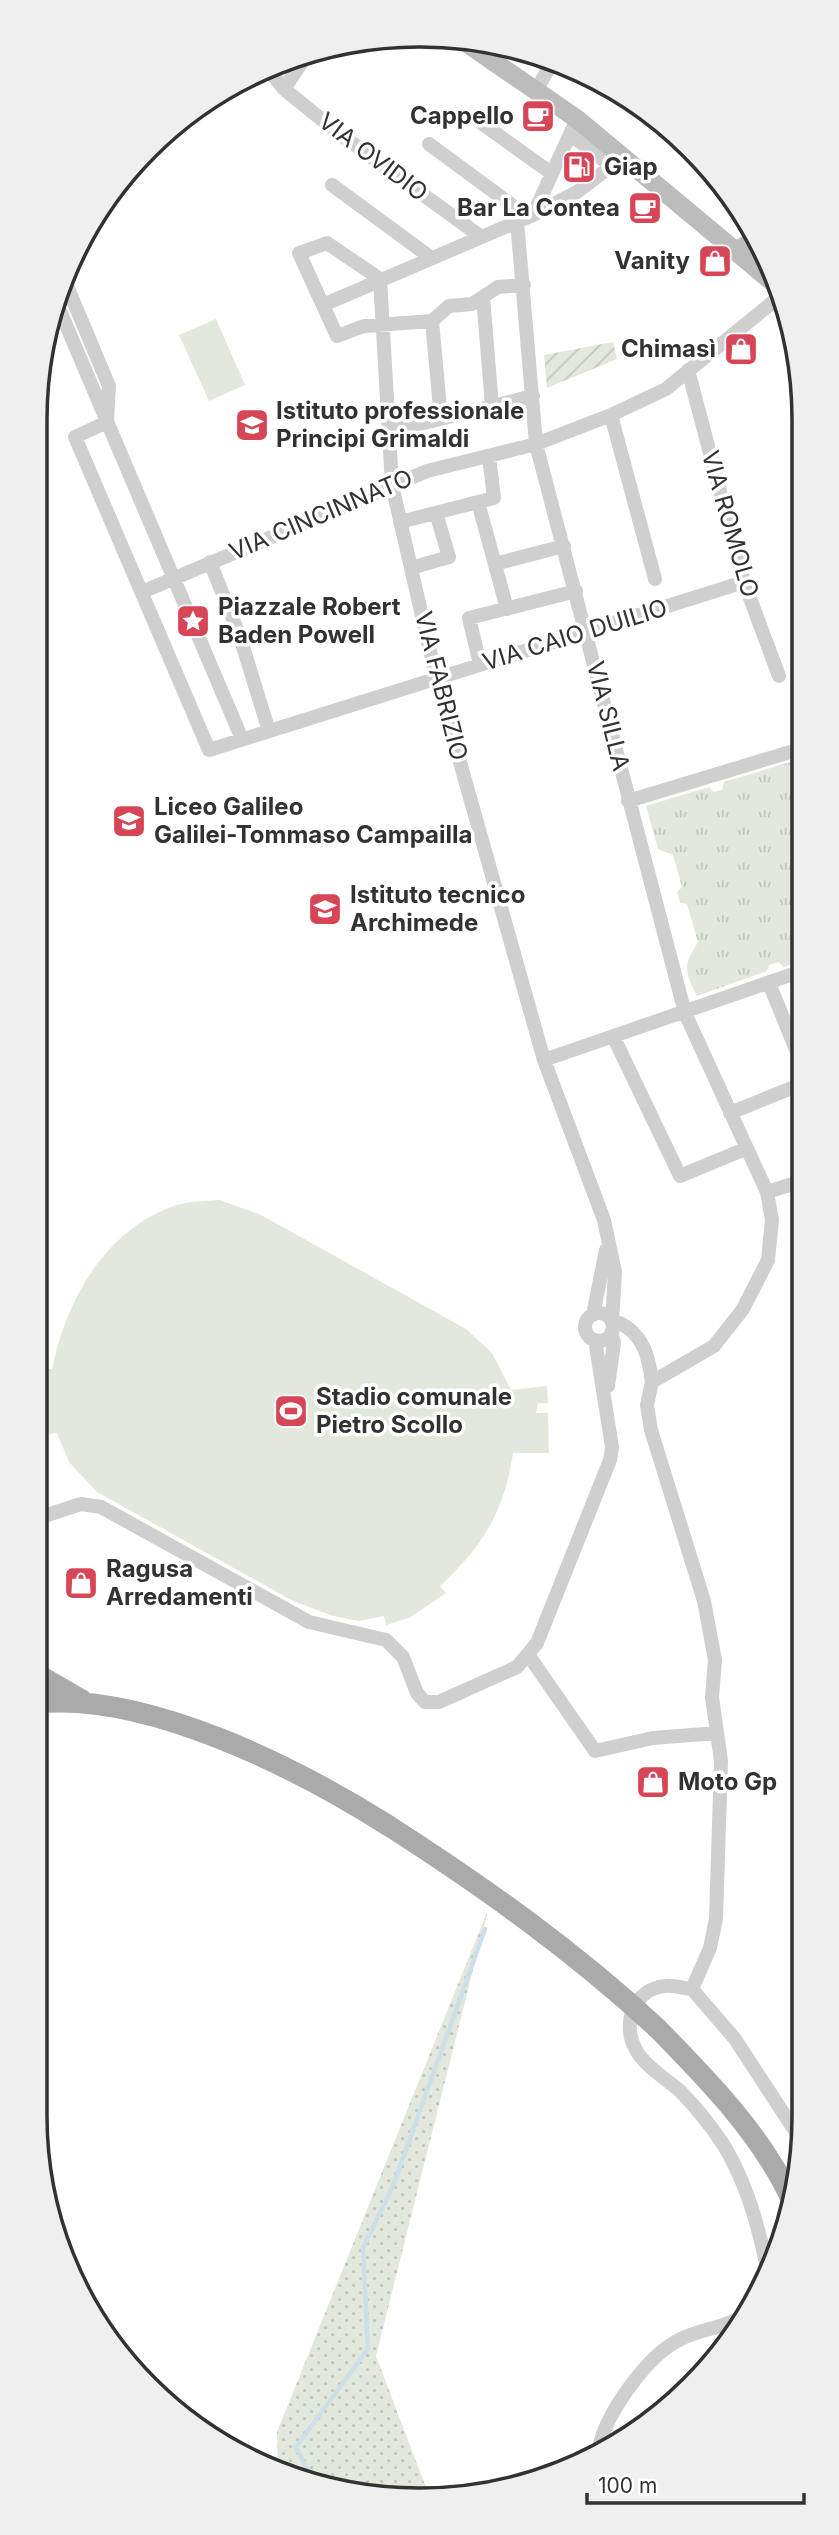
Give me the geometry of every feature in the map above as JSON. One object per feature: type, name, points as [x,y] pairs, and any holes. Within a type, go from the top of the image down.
[{"type":"main road","points":[[47,1680],[86,1703]]},
{"type":"main road","points":[[47,1703],[86,1703],[187,1728],[244,1749],[348,1800],[502,1899],[556,1940],[657,2028],[692,2064],[773,2161],[785,2187]]},
{"type":"street","points":[[478,52],[536,91],[573,127],[617,162],[736,251],[755,259]]},
{"type":"street","points":[[284,89],[298,68]]},
{"type":"street","points":[[536,91],[547,70]]},
{"type":"street","name":"VIA OVIDIO","points":[[274,77],[284,89],[337,132],[480,236]]},
{"type":"street","points":[[480,122],[551,173]]},
{"type":"street","points":[[526,218],[573,127]]},
{"type":"street","points":[[429,144],[526,218]]},
{"type":"street","points":[[323,305],[526,218],[577,192],[617,162]]},
{"type":"street","points":[[332,185],[430,257]]},
{"type":"street","name":"VIA SILLA","points":[[526,218],[524,285],[537,444],[685,1013],[767,1192],[772,1220],[768,1260],[743,1309],[714,1346],[652,1382]]},
{"type":"street","points":[[380,279],[327,243],[299,253],[337,336],[364,326],[432,321],[449,306],[472,304],[498,287],[524,285]]},
{"type":"street","points":[[736,251],[748,244]]},
{"type":"street","name":"VIA FABRIZIO","points":[[380,279],[392,485],[436,677],[544,1060],[604,1220],[615,1272],[612,1367],[606,1401]]},
{"type":"street","points":[[69,295],[102,388],[107,422],[242,739]]},
{"type":"street","points":[[483,297],[492,406]]},
{"type":"street","name":"VIA CINCINNATO","points":[[142,592],[427,471],[537,444],[611,415],[666,389],[773,302]]},
{"type":"street","points":[[63,315],[102,388]]},
{"type":"street","points":[[432,321],[442,419]]},
{"type":"street","name":"VIA ROMOLO","points":[[688,370],[744,582],[779,676]]},
{"type":"street","points":[[387,432],[533,396]]},
{"type":"street","points":[[611,415],[655,579]]},
{"type":"street","points":[[107,422],[75,437],[142,592]]},
{"type":"street","points":[[400,522],[494,498],[489,457]]},
{"type":"street","points":[[478,502],[506,609]]},
{"type":"street","points":[[411,568],[449,557],[436,513]]},
{"type":"street","points":[[495,564],[564,546]]},
{"type":"street","points":[[203,565],[240,637],[269,731]]},
{"type":"street","name":"VIA CAIO DUILIO","points":[[142,592],[209,750],[744,582]]},
{"type":"street","points":[[480,664],[469,618],[576,591]]},
{"type":"street","points":[[628,801],[792,751]]},
{"type":"street","points":[[544,1060],[792,975]]},
{"type":"street","points":[[769,983],[792,1040]]},
{"type":"street","points":[[614,1038],[680,1176],[745,1149]]},
{"type":"street","points":[[730,1113],[792,1088]]},
{"type":"street","points":[[767,1192],[792,1184]]},
{"type":"street","points":[[47,1515],[81,1504],[93,1504],[309,1622],[386,1640],[403,1657],[417,1693],[425,1702],[439,1702],[517,1667],[529,1656],[610,1460],[612,1447],[595,1340],[585,1328],[593,1315],[603,1278],[607,1242]]},
{"type":"street","points":[[593,1315],[606,1315],[612,1326]]},
{"type":"street","points":[[595,1340],[606,1339],[612,1326],[620,1323],[643,1344],[649,1355],[652,1382],[647,1405],[651,1430],[704,1601],[715,1660],[712,1697],[721,1761],[716,1920],[710,1948],[692,1989]]},
{"type":"street","points":[[529,1656],[595,1751],[653,1738],[717,1733]]},
{"type":"street","points":[[764,2255],[756,2221],[723,2144],[682,2094],[636,2052],[629,2030],[633,2007],[643,1993],[665,1986],[692,1989],[735,2039],[792,2126]]},
{"type":"street","points":[[773,2161],[787,2176]]},
{"type":"street","points":[[603,2439],[627,2390],[651,2359],[678,2340],[730,2321]]},
{"type":"green space","points":[[216,319],[245,385],[209,401],[179,335]]},
{"type":"green space","points":[[613,342],[617,359],[547,388],[544,355]]},
{"type":"green space","points":[[790,762],[792,767],[792,964],[784,967],[778,962],[769,965],[767,971],[697,996],[687,969],[698,942],[687,904],[680,903],[677,892],[682,887],[673,855],[658,849],[646,806],[709,787],[714,792],[722,790],[724,782]]},
{"type":"green space","name":"Stadio comunale Pietro Scollo","points":[[220,1200],[261,1215],[466,1329],[492,1353],[511,1390],[547,1386],[548,1403],[538,1403],[536,1413],[548,1413],[549,1453],[513,1453],[504,1493],[480,1542],[440,1586],[446,1593],[409,1618],[386,1625],[384,1616],[359,1621],[333,1616],[293,1601],[97,1492],[69,1462],[57,1433],[48,1434],[47,1369],[52,1369],[67,1318],[93,1270],[129,1231],[152,1216],[177,1205]]},
{"type":"green space","points":[[488,1910],[376,2356],[426,2488],[371,2485],[300,2468],[278,2459],[277,2432]]},
{"type":"waterway","points":[[308,2470],[296,2447],[368,2349],[363,2248],[393,2186],[485,1929]]},
{"type":"place","name":"Cappello","points":[[538,116]]},
{"type":"place","name":"Giap","points":[[579,167]]},
{"type":"place","name":"Bar La Contea","points":[[645,208]]},
{"type":"place","name":"Vanity","points":[[715,261]]},
{"type":"place","name":"Chimasì","points":[[741,349]]},
{"type":"place","name":"Istituto professionale Principi Grimaldi","points":[[252,425]]},
{"type":"place","name":"Piazzale Robert Baden Powell","points":[[193,621]]},
{"type":"place","name":"Liceo Galileo Galilei-Tommaso Campailla","points":[[129,821]]},
{"type":"place","name":"Istituto tecnico Archimede","points":[[325,909]]},
{"type":"place","name":"Stadio comunale Pietro Scollo","points":[[291,1411]]},
{"type":"place","name":"Ragusa Arredamenti","points":[[81,1583]]},
{"type":"place","name":"Moto Gp","points":[[653,1782]]}]
